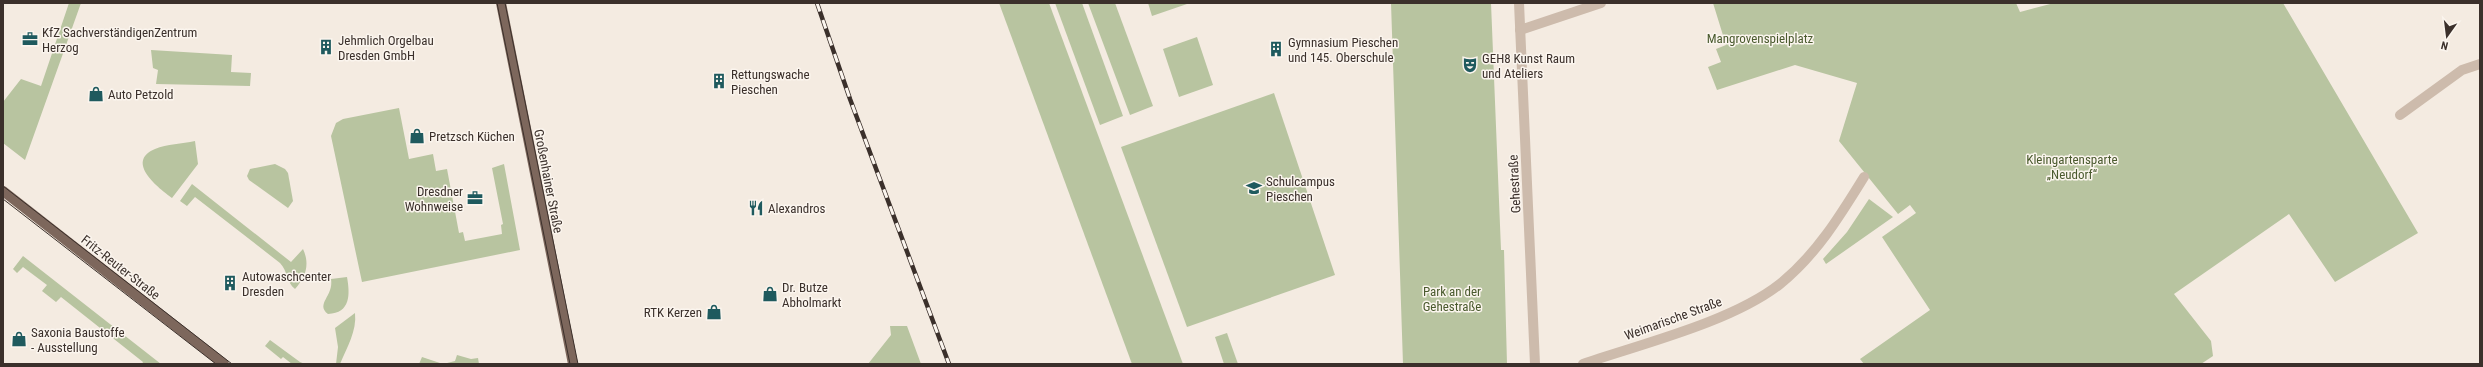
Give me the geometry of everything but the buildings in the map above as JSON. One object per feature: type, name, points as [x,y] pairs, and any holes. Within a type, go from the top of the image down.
[{"type":"main road","name":"Großenhainer Straße","points":[[500,3],[573,364]]},
{"type":"main road","name":"Fritz-Reuter-Straße","points":[[3,192],[224,364]]},
{"type":"street","name":"Gehestraße","points":[[1518,3],[1535,364]]},
{"type":"street","points":[[1520,30],[1601,3]]},
{"type":"street","points":[[2400,115],[2462,70],[2480,64]]},
{"type":"street","name":"Weimarische Straße","points":[[1583,364],[1598,361],[1720,317],[1780,284],[1818,246],[1841,216],[1864,177]]},
{"type":"green space","points":[[69,3],[81,3],[25,160],[3,143],[3,102],[21,79],[41,86]]},
{"type":"green space","points":[[999,3],[1049,3],[1183,364],[1132,364]]},
{"type":"green space","points":[[1055,3],[1082,3],[1123,116],[1100,125]]},
{"type":"green space","points":[[1088,3],[1115,3],[1153,106],[1130,115]]},
{"type":"green space","points":[[1148,3],[1187,3],[1187,4],[1152,16]]},
{"type":"green space","name":"Park an der Gehestraße","points":[[1391,3],[1491,3],[1501,250],[1504,250],[1507,364],[1403,364]]},
{"type":"green space","name":"Kleingartensparte „Neudorf“","points":[[1713,3],[2016,3],[2020,12],[2054,3],[2283,3],[2418,233],[2335,282],[2289,214],[2174,294],[2211,341],[2213,356],[2201,364],[1864,364],[1860,359],[1930,310],[1882,237],[1916,213],[1910,205],[1898,214],[1839,141],[1857,83],[1795,65],[1717,90],[1708,67],[1721,62],[1716,49],[1726,45]]},
{"type":"green space","points":[[1197,37],[1213,85],[1179,97],[1163,49]]},
{"type":"green space","points":[[151,50],[232,55],[231,72],[251,73],[250,86],[156,84],[158,70],[153,68]]},
{"type":"green space","points":[[1274,93],[1335,275],[1187,327],[1121,147]]},
{"type":"green space","points":[[399,108],[409,159],[433,154],[436,171],[447,169],[459,233],[463,232],[465,241],[502,234],[501,225],[503,224],[492,168],[504,164],[520,250],[362,282],[331,136],[336,123],[343,119]]},
{"type":"green space","points":[[195,141],[198,164],[172,198],[147,175],[143,161],[146,154],[155,149]]},
{"type":"green space","points":[[275,164],[285,169],[288,173],[293,201],[288,208],[249,180],[247,176],[250,169]]},
{"type":"green space","points":[[192,184],[291,262],[303,249],[306,260],[306,270],[302,280],[295,289],[290,283],[283,266],[280,263],[195,197],[187,206],[180,201]]},
{"type":"green space","points":[[1869,199],[1893,217],[1826,264],[1823,259],[1847,232]]},
{"type":"green space","points":[[23,256],[161,364],[142,364],[143,362],[61,297],[56,302],[42,291],[47,285],[23,267],[17,273],[13,269]]},
{"type":"green space","points":[[347,277],[349,290],[345,306],[336,313],[328,314],[323,307],[330,290],[331,279]]},
{"type":"green space","points":[[355,313],[351,339],[340,364],[336,364],[338,347],[335,328]]},
{"type":"green space","points":[[890,326],[907,326],[921,364],[868,364],[891,335]]},
{"type":"green space","points":[[1227,333],[1238,364],[1224,364],[1215,337]]},
{"type":"green space","points":[[270,340],[305,364],[292,364],[283,357],[281,359],[265,346]]},
{"type":"green space","points":[[457,355],[471,359],[478,358],[479,364],[443,364],[455,361]]},
{"type":"green space","points":[[422,357],[443,364],[419,364]]},
{"type":"tram line","points":[[497,3],[570,364]]},
{"type":"tram line","points":[[505,3],[578,364]]},
{"type":"tram line","points":[[3,186],[232,364]]},
{"type":"tram line","points":[[3,199],[216,364]]},
{"type":"railway","points":[[817,3],[850,99],[949,364]]},
{"type":"place","name":"KfZ SachverständigenZentrum Herzog","points":[[30,39]]},
{"type":"place","name":"Jehmlich Orgelbau Dresden GmbH","points":[[326,47]]},
{"type":"place","name":"Gymnasium Pieschen und 145. Oberschule","points":[[1276,49]]},
{"type":"place","name":"GEH8 Kunst Raum und Ateliers","points":[[1470,65]]},
{"type":"place","name":"Rettungswache Pieschen","points":[[719,81]]},
{"type":"place","name":"Auto Petzold","points":[[96,94]]},
{"type":"place","name":"Pretzsch Küchen","points":[[417,136]]},
{"type":"place","name":"Schulcampus Pieschen","points":[[1254,188]]},
{"type":"place","name":"Dresdner Wohnweise","points":[[475,198]]},
{"type":"place","name":"Alexandros","points":[[756,208]]},
{"type":"place","name":"Autowaschcenter Dresden","points":[[230,283]]},
{"type":"place","name":"Dr. Butze Abholmarkt","points":[[770,294]]},
{"type":"place","name":"RTK Kerzen","points":[[714,312]]},
{"type":"place","name":"Saxonia Baustoffe - Ausstellung","points":[[19,339]]},
{"type":"park label","name":"Mangrovenspielplatz","points":[[1760,38]]}]
